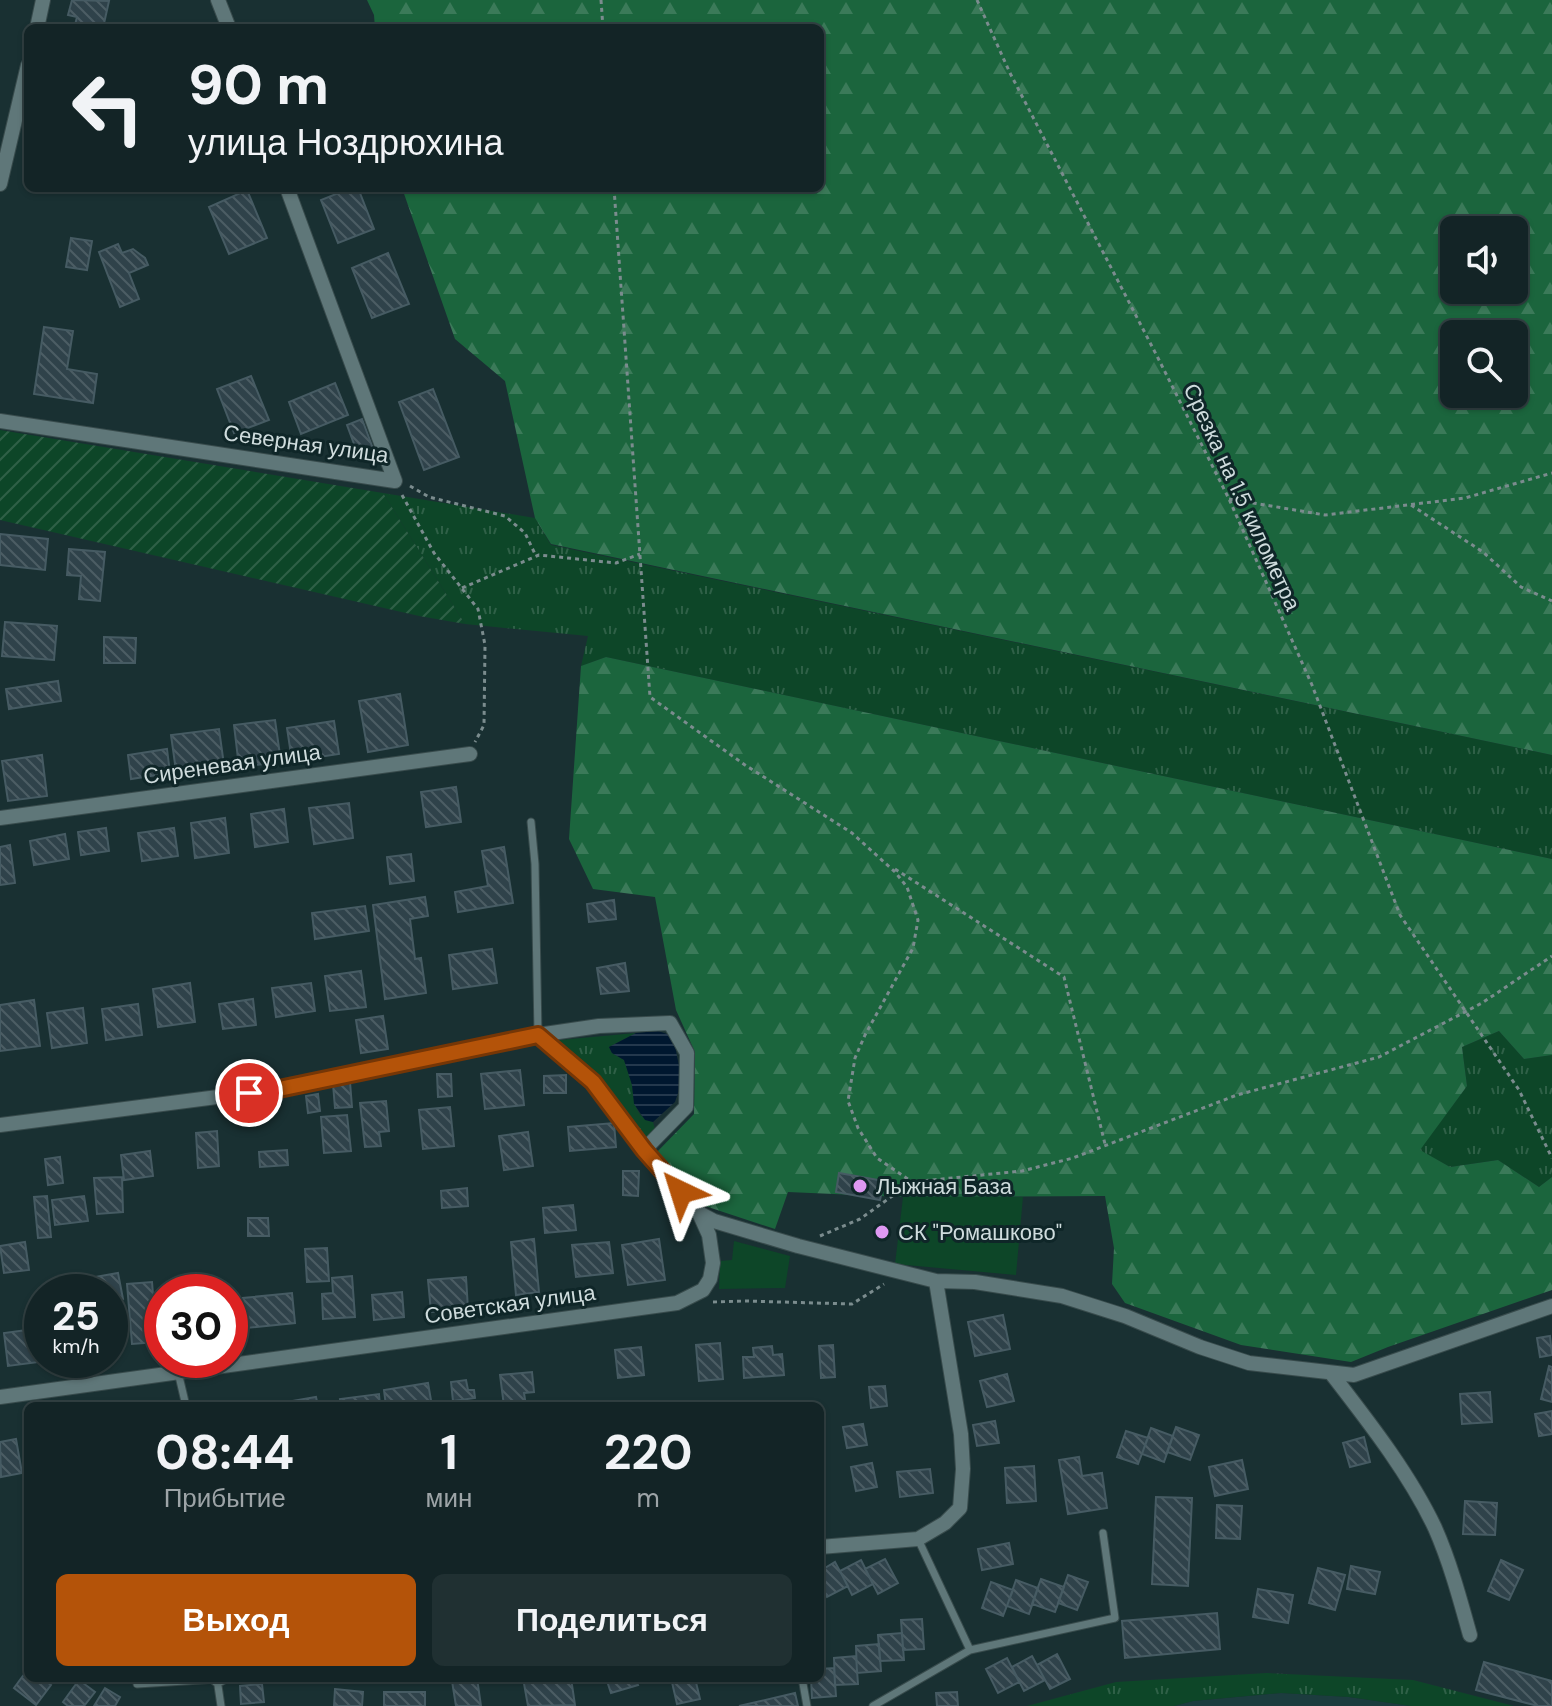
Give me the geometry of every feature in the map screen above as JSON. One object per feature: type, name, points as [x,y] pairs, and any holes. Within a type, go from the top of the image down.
[{"type":"street","points":[[38,24],[43,0]]},
{"type":"street","points":[[218,0],[227,24]]},
{"type":"street","points":[[0,184],[24,82]]},
{"type":"street","name":"Северная улица","points":[[0,421],[394,478],[288,192]]},
{"type":"street","name":"Сиреневая улица","points":[[0,818],[470,754]]},
{"type":"street","points":[[0,1125],[279,1089],[538,1035],[599,1026],[670,1023],[687,1053],[686,1107],[644,1150]]},
{"type":"street","name":"Советская улица","points":[[248,1362],[677,1303],[703,1290],[710,1279],[713,1263],[709,1235],[699,1213],[644,1150],[593,1082],[538,1035]]},
{"type":"street","points":[[699,1213],[714,1221],[798,1246],[936,1281],[975,1282],[1062,1296],[1125,1316],[1200,1347],[1249,1363],[1331,1373],[1354,1375],[1552,1306]]},
{"type":"street","points":[[824,1547],[918,1539],[945,1523],[960,1508],[963,1469],[961,1434],[936,1281]]},
{"type":"street","points":[[1331,1373],[1372,1426],[1435,1529],[1459,1593],[1470,1635]]},
{"type":"street","name":"Советская улица","points":[[0,1397],[144,1377]]},
{"type":"lane","points":[[531,822],[535,864],[538,1035]]},
{"type":"lane","points":[[179,1378],[185,1402]]},
{"type":"lane","points":[[873,1706],[970,1650],[1115,1618],[1103,1533]]},
{"type":"lane","points":[[918,1539],[970,1650]]},
{"type":"lane","points":[[137,1684],[170,1682]]},
{"type":"lane","points":[[219,1682],[221,1706]]},
{"type":"lane","points":[[803,1682],[807,1706]]},
{"type":"path","points":[[601,0],[603,24]]},
{"type":"path","name":"Срезка на 1.5 километра","points":[[977,0],[1010,73],[1229,499],[1312,685],[1400,915],[1519,1090],[1552,1158]]},
{"type":"path","points":[[614,192],[650,697],[745,765],[852,833],[885,862],[907,887],[918,920],[913,948],[855,1058],[848,1101],[858,1128],[877,1158],[912,1182]]},
{"type":"path","points":[[1229,499],[1325,515],[1465,498],[1552,473]]},
{"type":"path","points":[[394,478],[429,497],[505,516],[525,533],[536,556]]},
{"type":"path","points":[[394,478],[434,553],[478,609],[485,645],[484,725],[470,754]]},
{"type":"path","points":[[1411,505],[1483,552],[1521,587],[1552,601]]},
{"type":"path","points":[[462,588],[536,556],[616,563],[640,554]]},
{"type":"path","points":[[885,862],[1064,977],[1105,1145]]},
{"type":"path","points":[[798,1246],[860,1219],[912,1182],[1022,1171],[1073,1158],[1237,1095],[1379,1057],[1482,1003],[1552,956]]},
{"type":"path","points":[[704,1302],[852,1304],[902,1273]]},
{"type":"shaded area","points":[[658,1031],[673,1036],[682,1081],[675,1102],[653,1122],[645,1120],[634,1104],[624,1060],[612,1053],[609,1047],[636,1033]]},
{"type":"shaded area","points":[[1281,1693],[1349,1697],[1411,1706],[1174,1706],[1193,1701]]},
{"type":"green space","points":[[367,0],[1552,0],[1552,755],[551,544],[535,518],[505,381],[455,339],[403,192],[824,192],[824,24],[375,24]]},
{"type":"green space","points":[[0,430],[383,493],[465,624],[0,520]]},
{"type":"green space","points":[[383,493],[535,518],[551,545],[1552,755],[1552,859],[606,657],[581,666],[588,636],[465,624]]},
{"type":"green space","points":[[606,657],[1552,859],[1552,1055],[1524,1059],[1499,1031],[1462,1047],[1467,1086],[1420,1150],[1450,1167],[1498,1160],[1539,1187],[1552,1177],[1552,1290],[1351,1362],[1241,1345],[1125,1303],[1112,1284],[1114,1248],[1105,1196],[903,1197],[788,1192],[775,1229],[699,1204],[656,1153],[694,1114],[695,1052],[676,1010],[655,897],[593,889],[569,839],[581,666]]},
{"type":"green space","points":[[1499,1031],[1524,1059],[1552,1055],[1552,1177],[1539,1187],[1498,1160],[1450,1167],[1419,1150],[1467,1086],[1462,1047]]},
{"type":"green space","points":[[636,1033],[609,1047],[612,1053],[624,1060],[639,1112],[653,1122],[655,1129],[644,1139],[549,1041]]},
{"type":"green space","points":[[903,1197],[1023,1197],[1016,1275],[895,1264]]},
{"type":"green space","points":[[734,1241],[790,1256],[785,1288],[719,1289],[720,1261],[732,1260]]},
{"type":"green space","points":[[1267,1673],[1413,1680],[1514,1706],[1411,1706],[1349,1697],[1281,1693],[1193,1701],[1174,1706],[1027,1706],[1116,1682]]},
{"type":"building","points":[[72,0],[109,1],[104,24],[75,24],[77,17],[68,15]]},
{"type":"building","points":[[248,192],[267,238],[229,254],[209,207]]},
{"type":"building","points":[[341,192],[360,192],[374,229],[338,243],[321,200]]},
{"type":"building","points":[[71,238],[92,241],[87,270],[66,267]]},
{"type":"building","points":[[118,244],[122,253],[133,249],[145,258],[148,265],[129,273],[139,299],[120,307],[99,252]]},
{"type":"building","points":[[388,253],[409,304],[372,318],[352,268]]},
{"type":"building","points":[[44,327],[73,331],[67,369],[97,374],[93,403],[34,394]]},
{"type":"building","points":[[251,376],[269,420],[234,433],[217,389]]},
{"type":"building","points":[[335,383],[348,415],[301,434],[289,402]]},
{"type":"building","points":[[433,389],[459,457],[424,470],[399,402]]},
{"type":"building","points":[[362,419],[375,454],[360,460],[347,425]]},
{"type":"building","points":[[0,534],[48,539],[45,570],[0,565]]},
{"type":"building","points":[[69,549],[105,552],[100,601],[79,599],[81,576],[67,575]]},
{"type":"building","points":[[5,622],[57,626],[54,660],[2,656]]},
{"type":"building","points":[[104,637],[136,638],[135,663],[104,663]]},
{"type":"building","points":[[58,681],[61,701],[9,709],[6,689]]},
{"type":"building","points":[[400,694],[408,745],[368,752],[359,701]]},
{"type":"building","points":[[275,720],[281,762],[239,767],[234,725]]},
{"type":"building","points":[[334,721],[339,754],[292,761],[287,728]]},
{"type":"building","points":[[219,729],[224,765],[176,771],[171,735]]},
{"type":"building","points":[[167,749],[170,773],[131,779],[128,755]]},
{"type":"building","points":[[42,755],[47,796],[8,801],[2,761]]},
{"type":"building","points":[[456,787],[461,822],[426,827],[421,792]]},
{"type":"building","points":[[349,803],[353,838],[314,844],[309,808]]},
{"type":"building","points":[[284,809],[288,842],[255,847],[251,814]]},
{"type":"building","points":[[225,818],[229,853],[195,858],[191,823]]},
{"type":"building","points":[[106,828],[109,851],[81,855],[78,832]]},
{"type":"building","points":[[174,828],[178,856],[142,861],[138,833]]},
{"type":"building","points":[[65,834],[69,859],[34,865],[30,841]]},
{"type":"building","points":[[10,845],[15,883],[0,885],[0,847]]},
{"type":"building","points":[[504,847],[513,903],[458,912],[455,892],[488,886],[482,851]]},
{"type":"building","points":[[411,854],[414,881],[390,884],[387,857]]},
{"type":"building","points":[[425,897],[428,916],[410,919],[415,959],[421,958],[426,993],[385,999],[373,905]]},
{"type":"building","points":[[614,900],[616,919],[589,922],[587,904]]},
{"type":"building","points":[[365,906],[369,931],[315,939],[312,913]]},
{"type":"building","points":[[492,949],[497,983],[453,989],[449,955]]},
{"type":"building","points":[[625,963],[629,991],[601,994],[597,968]]},
{"type":"building","points":[[361,971],[366,1007],[330,1011],[325,976]]},
{"type":"building","points":[[190,983],[195,1022],[158,1027],[153,989]]},
{"type":"building","points":[[311,983],[315,1011],[276,1017],[272,988]]},
{"type":"building","points":[[253,999],[256,1025],[223,1029],[219,1004]]},
{"type":"building","points":[[34,1000],[40,1046],[0,1051],[0,1005]]},
{"type":"building","points":[[138,1004],[142,1035],[106,1040],[102,1009]]},
{"type":"building","points":[[83,1008],[87,1043],[52,1048],[47,1013]]},
{"type":"building","points":[[383,1016],[388,1049],[361,1053],[356,1020]]},
{"type":"building","points":[[520,1070],[524,1105],[485,1109],[481,1074]]},
{"type":"building","points":[[437,1074],[451,1074],[452,1096],[438,1097]]},
{"type":"building","points":[[566,1075],[566,1093],[544,1093],[544,1076]]},
{"type":"building","points":[[350,1082],[352,1107],[335,1108],[333,1084]]},
{"type":"building","points":[[318,1094],[320,1111],[308,1113],[306,1096]]},
{"type":"building","points":[[386,1101],[389,1131],[379,1132],[381,1146],[365,1147],[360,1103]]},
{"type":"building","points":[[450,1107],[454,1146],[423,1149],[419,1110]]},
{"type":"building","points":[[347,1115],[351,1151],[324,1153],[321,1117]]},
{"type":"building","points":[[614,1123],[616,1147],[570,1151],[568,1127]]},
{"type":"building","points":[[217,1131],[219,1166],[198,1168],[196,1133]]},
{"type":"building","points":[[528,1132],[533,1166],[504,1170],[499,1136]]},
{"type":"building","points":[[287,1150],[288,1165],[260,1167],[259,1152]]},
{"type":"building","points":[[150,1151],[153,1176],[124,1180],[121,1155]]},
{"type":"building","points":[[60,1157],[63,1183],[48,1185],[45,1159]]},
{"type":"building","points":[[623,1171],[639,1171],[638,1196],[623,1195]]},
{"type":"building","name":"Лыжная База","points":[[839,1173],[884,1181],[880,1200],[836,1192]]},
{"type":"building","points":[[122,1177],[123,1212],[97,1214],[94,1178]]},
{"type":"building","points":[[467,1188],[468,1206],[442,1208],[441,1191]]},
{"type":"building","points":[[47,1196],[51,1237],[38,1238],[34,1197]]},
{"type":"building","points":[[84,1196],[88,1221],[55,1225],[52,1200]]},
{"type":"building","points":[[573,1205],[576,1230],[545,1233],[543,1208]]},
{"type":"building","points":[[248,1218],[268,1218],[269,1236],[248,1236]]},
{"type":"building","points":[[534,1239],[539,1292],[516,1295],[511,1242]]},
{"type":"building","points":[[659,1239],[665,1280],[628,1285],[622,1245]]},
{"type":"building","points":[[25,1242],[29,1270],[4,1273],[0,1246]]},
{"type":"building","points":[[609,1242],[613,1273],[576,1277],[572,1245]]},
{"type":"building","points":[[327,1248],[329,1281],[307,1282],[305,1249]]},
{"type":"building","points":[[352,1276],[355,1317],[323,1319],[322,1294],[333,1293],[332,1278]]},
{"type":"building","points":[[466,1277],[468,1309],[431,1312],[428,1280]]},
{"type":"building","points":[[144,1283],[144,1343],[132,1344],[128,1284]]},
{"type":"building","points":[[402,1292],[404,1317],[374,1320],[372,1295]]},
{"type":"building","points":[[292,1293],[295,1323],[248,1328],[248,1297]]},
{"type":"building","points":[[1003,1315],[1010,1349],[975,1356],[968,1322]]},
{"type":"building","points":[[24,1330],[24,1364],[8,1366],[4,1333]]},
{"type":"building","points":[[1550,1336],[1552,1355],[1540,1357],[1537,1338]]},
{"type":"building","points":[[720,1343],[723,1379],[699,1381],[696,1345]]},
{"type":"building","points":[[833,1345],[835,1377],[821,1378],[819,1346]]},
{"type":"building","points":[[772,1346],[773,1355],[782,1354],[784,1375],[744,1378],[743,1357],[754,1357],[753,1348]]},
{"type":"building","points":[[641,1347],[644,1375],[618,1378],[615,1350]]},
{"type":"building","points":[[1549,1366],[1552,1367],[1552,1402],[1541,1399]]},
{"type":"building","points":[[532,1372],[534,1392],[524,1393],[525,1402],[503,1402],[500,1375]]},
{"type":"building","points":[[1007,1374],[1014,1401],[987,1407],[980,1381]]},
{"type":"building","points":[[466,1380],[468,1390],[474,1390],[475,1398],[453,1401],[451,1382]]},
{"type":"building","points":[[428,1383],[431,1402],[386,1402],[384,1390]]},
{"type":"building","points":[[885,1386],[887,1406],[871,1408],[869,1387]]},
{"type":"building","points":[[1490,1392],[1492,1422],[1462,1424],[1460,1394]]},
{"type":"building","points":[[379,1394],[380,1402],[340,1402],[340,1399]]},
{"type":"building","points":[[316,1397],[317,1402],[292,1402]]},
{"type":"building","points":[[1552,1411],[1552,1434],[1539,1436],[1535,1414]]},
{"type":"building","points":[[995,1421],[999,1443],[977,1446],[973,1425]]},
{"type":"building","points":[[863,1424],[867,1445],[847,1448],[843,1427]]},
{"type":"building","points":[[1176,1427],[1199,1435],[1190,1460],[1167,1452]]},
{"type":"building","points":[[1151,1428],[1173,1436],[1164,1462],[1142,1454]]},
{"type":"building","points":[[1126,1431],[1148,1438],[1138,1464],[1117,1457]]},
{"type":"building","points":[[1364,1437],[1370,1462],[1350,1467],[1343,1443]]},
{"type":"building","points":[[16,1439],[22,1473],[1,1477],[0,1442]]},
{"type":"building","points":[[1079,1457],[1082,1476],[1102,1473],[1107,1508],[1068,1514],[1059,1460]]},
{"type":"building","points":[[1242,1460],[1248,1489],[1215,1496],[1209,1467]]},
{"type":"building","points":[[872,1463],[877,1487],[856,1491],[851,1467]]},
{"type":"building","points":[[1034,1466],[1036,1501],[1007,1503],[1005,1468]]},
{"type":"building","points":[[930,1469],[933,1493],[900,1497],[897,1472]]},
{"type":"building","points":[[1156,1497],[1192,1498],[1188,1586],[1152,1584]]},
{"type":"building","points":[[1465,1501],[1497,1503],[1495,1535],[1463,1534]]},
{"type":"building","points":[[1217,1505],[1242,1506],[1240,1539],[1216,1538]]},
{"type":"building","points":[[1009,1543],[1013,1564],[982,1570],[978,1549]]},
{"type":"building","points":[[885,1559],[898,1583],[878,1594],[865,1569]]},
{"type":"building","points":[[861,1560],[873,1584],[852,1595],[840,1571]]},
{"type":"building","points":[[1501,1560],[1523,1570],[1509,1600],[1488,1591]]},
{"type":"building","points":[[835,1562],[848,1586],[827,1597],[824,1569]]},
{"type":"building","points":[[1351,1566],[1380,1572],[1375,1594],[1347,1589]]},
{"type":"building","points":[[1318,1568],[1345,1575],[1335,1610],[1309,1603]]},
{"type":"building","points":[[1068,1575],[1088,1582],[1077,1610],[1058,1603]]},
{"type":"building","points":[[1041,1579],[1064,1587],[1055,1612],[1032,1604]]},
{"type":"building","points":[[1016,1580],[1038,1588],[1029,1614],[1007,1606]]},
{"type":"building","points":[[991,1582],[1013,1590],[1003,1616],[982,1608]]},
{"type":"building","points":[[1258,1589],[1293,1595],[1288,1623],[1253,1617]]},
{"type":"building","points":[[1217,1613],[1220,1649],[1125,1658],[1122,1621]]},
{"type":"building","points":[[922,1619],[924,1649],[903,1650],[901,1620]]},
{"type":"building","points":[[902,1633],[904,1660],[880,1661],[878,1635]]},
{"type":"building","points":[[879,1644],[881,1671],[857,1673],[856,1646]]},
{"type":"building","points":[[1057,1654],[1070,1679],[1050,1689],[1037,1665]]},
{"type":"building","points":[[856,1656],[858,1684],[835,1685],[834,1658]]},
{"type":"building","points":[[1032,1656],[1045,1680],[1024,1691],[1012,1667]]},
{"type":"building","points":[[1007,1658],[1019,1682],[998,1693],[986,1669]]},
{"type":"building","points":[[1484,1662],[1552,1681],[1552,1706],[1538,1706],[1476,1690]]},
{"type":"building","points":[[834,1668],[836,1696],[812,1698],[811,1682],[824,1682],[824,1669]]},
{"type":"building","points":[[24,1674],[24,1682],[47,1682],[51,1685],[36,1705],[14,1688]]},
{"type":"building","points":[[78,1682],[95,1692],[84,1706],[68,1706],[63,1702]]},
{"type":"building","points":[[452,1682],[478,1682],[481,1706],[456,1706]]},
{"type":"building","points":[[524,1682],[572,1682],[575,1705],[528,1706]]},
{"type":"building","points":[[607,1682],[637,1682],[638,1685],[611,1693]]},
{"type":"building","points":[[672,1682],[696,1682],[700,1699],[677,1704]]},
{"type":"building","points":[[262,1684],[264,1702],[241,1704],[240,1686]]},
{"type":"building","points":[[105,1688],[120,1697],[115,1706],[94,1706]]},
{"type":"building","points":[[335,1689],[363,1692],[362,1706],[334,1706]]},
{"type":"building","points":[[384,1692],[425,1692],[425,1706],[384,1706]]},
{"type":"building","points":[[957,1692],[958,1706],[937,1706],[936,1693]]},
{"type":"building","points":[[795,1693],[798,1706],[739,1706]]},
{"type":"place","name":"Лыжная База","points":[[860,1186]]},
{"type":"place","name":"СК \"Ромашково\"","points":[[882,1232]]},
{"type":"route","points":[[249,1093],[538,1035],[593,1082],[644,1150],[681,1192]]}]
